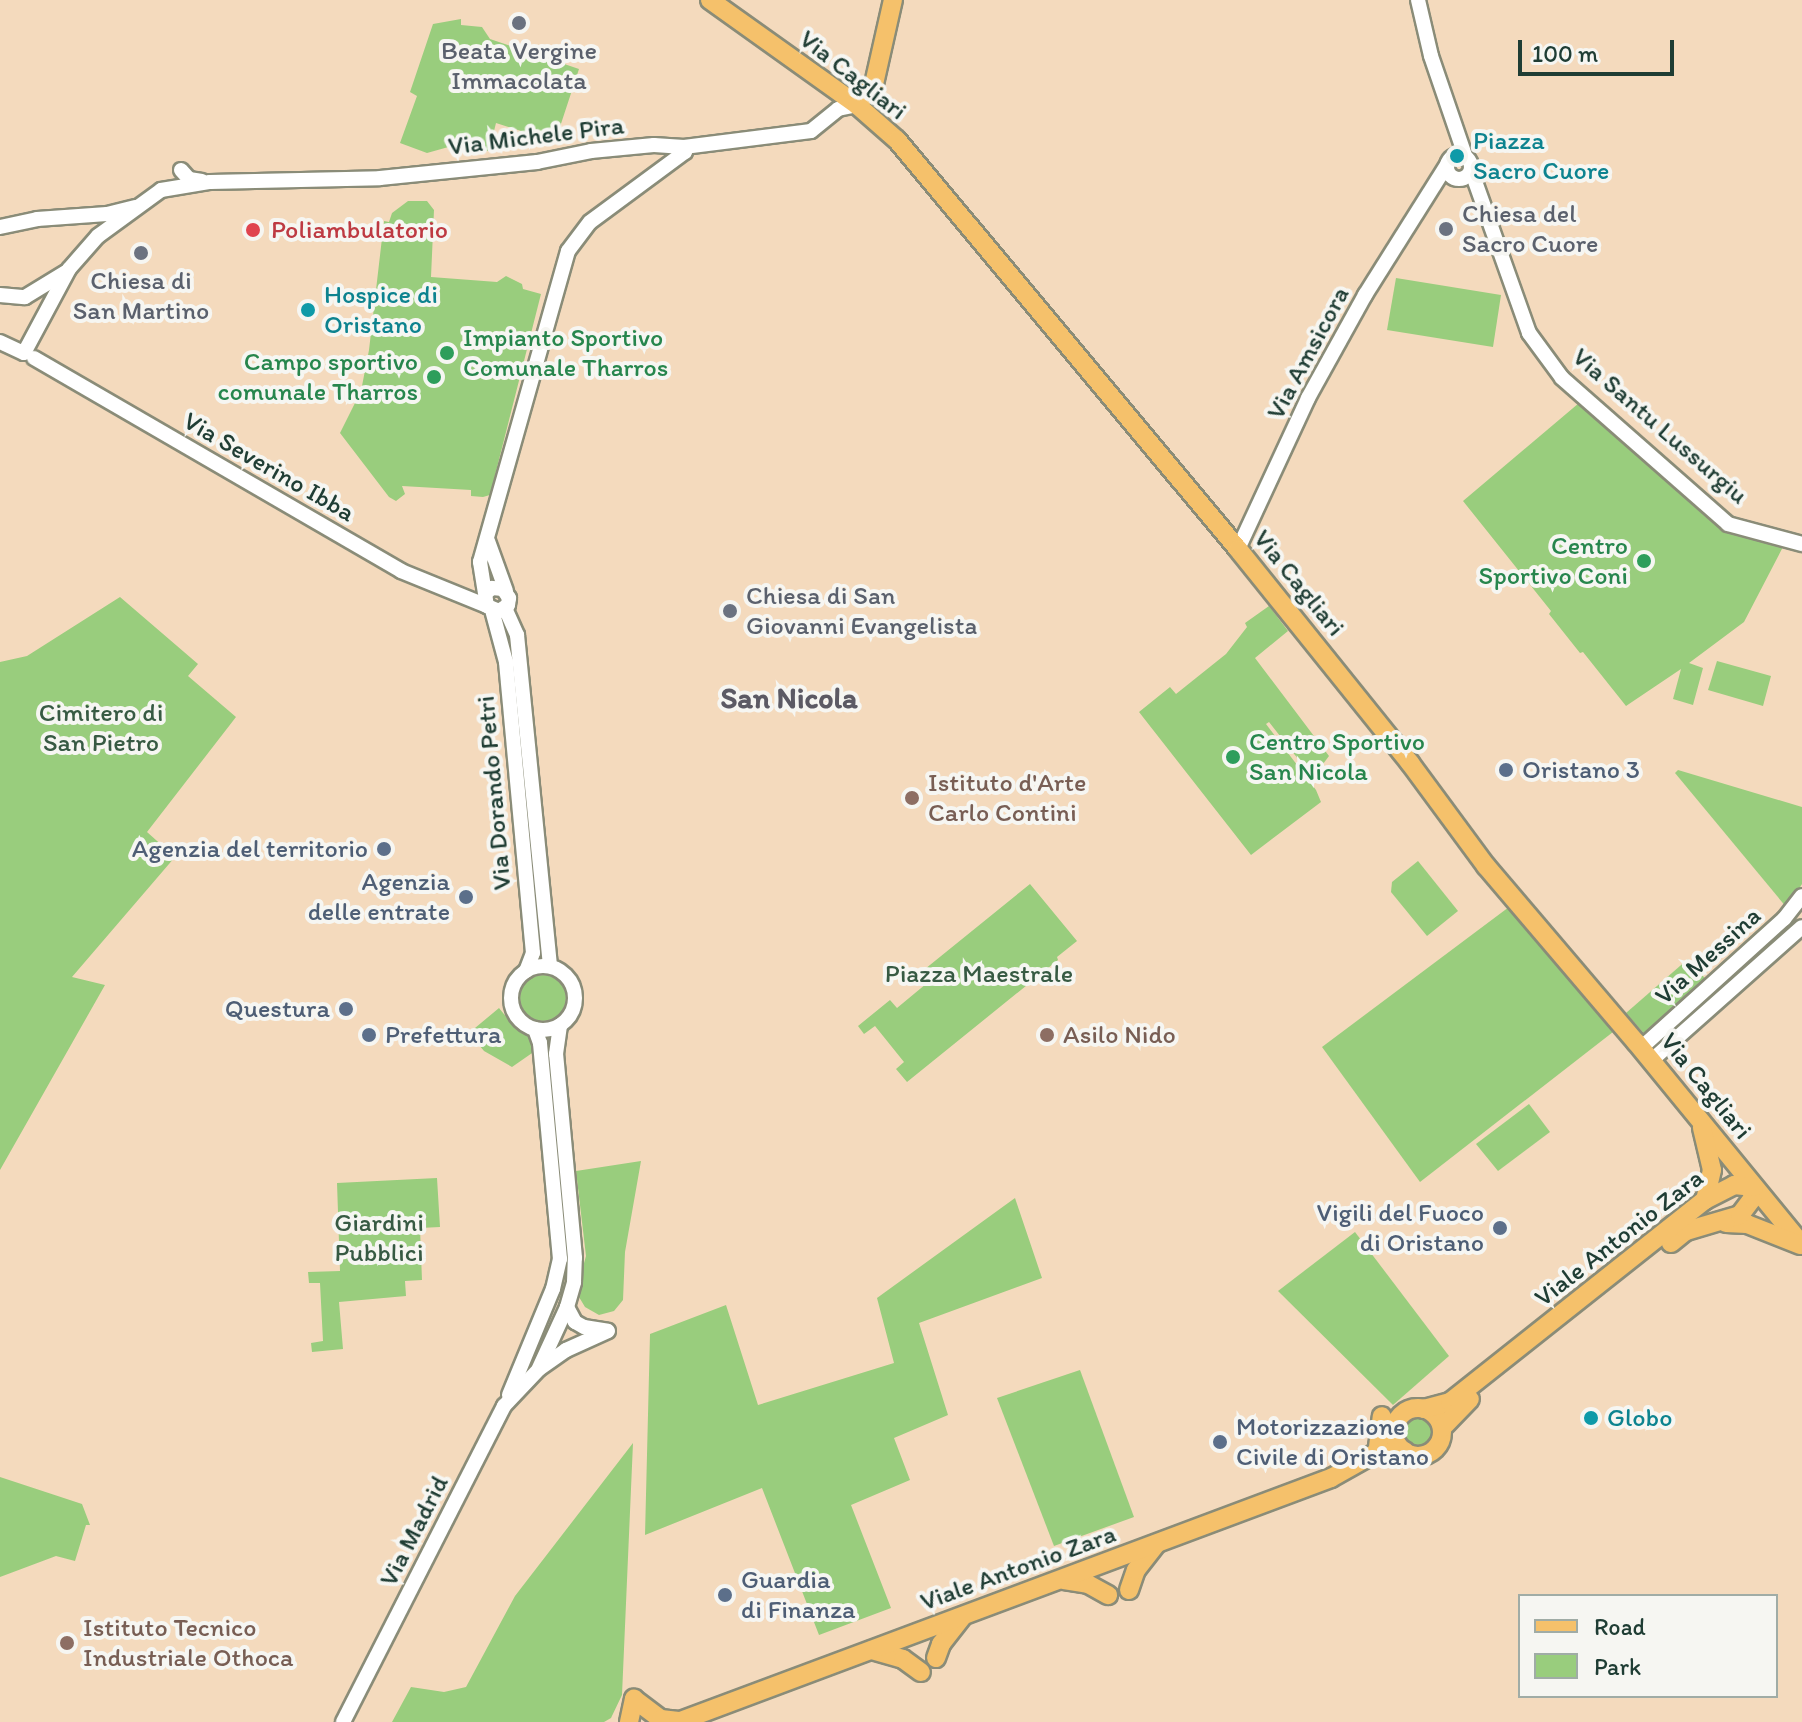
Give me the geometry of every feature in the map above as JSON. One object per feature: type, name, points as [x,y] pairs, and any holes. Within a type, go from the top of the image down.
[{"type":"main road","name":"Via Cagliari","points":[[710,0],[857,105],[897,140],[1238,549],[1410,763],[1486,866],[1647,1054],[1802,1246]]},
{"type":"main road","points":[[857,105],[874,84],[893,0]]},
{"type":"main road","points":[[1696,1115],[1711,1159],[1711,1184],[1705,1200]]},
{"type":"main road","name":"Viale Antonio Zara","points":[[1424,1409],[1450,1402],[1705,1200],[1734,1185],[1754,1187],[1747,1208],[1723,1222],[1686,1231],[1456,1410],[1442,1428]]},
{"type":"main road","points":[[1723,1222],[1747,1224],[1802,1246]]},
{"type":"main road","points":[[1424,1409],[1436,1416],[1442,1428],[1441,1439],[1433,1450],[1421,1455],[1405,1451],[1398,1444],[1395,1432],[1402,1414],[1424,1409]]},
{"type":"main road","points":[[1375,1451],[1382,1416]]},
{"type":"main road","name":"Viale Antonio Zara","points":[[680,1721],[1331,1478],[1375,1451],[1395,1432]]},
{"type":"main road","name":"Viale Antonio Zara","points":[[1375,1451],[1405,1451]]},
{"type":"main road","points":[[1129,1590],[1136,1570],[1156,1544]]},
{"type":"main road","points":[[1061,1580],[1088,1584],[1108,1595]]},
{"type":"main road","points":[[936,1658],[941,1644],[962,1616]]},
{"type":"main road","points":[[872,1650],[903,1659],[921,1672]]},
{"type":"main road","points":[[629,1722],[634,1699],[661,1719],[680,1721]]},
{"type":"street","points":[[1418,0],[1424,31],[1453,122],[1458,168]]},
{"type":"street","name":"Via Michele Pira","points":[[140,206],[161,190],[210,182],[380,178],[537,162],[591,151],[654,145],[684,147],[811,131],[838,109],[857,105]]},
{"type":"street","points":[[488,541],[509,598],[493,604],[479,567],[568,251],[590,222],[685,152],[684,147]]},
{"type":"street","name":"Via Amsicora","points":[[1238,549],[1308,398],[1432,187],[1458,168]]},
{"type":"street","name":"Via Santu Lussurgiu","points":[[1458,168],[1485,215],[1529,333],[1562,378],[1728,524],[1802,544]]},
{"type":"street","name":"Via Michele Pira","points":[[181,170],[189,179],[210,182]]},
{"type":"street","points":[[0,227],[37,219],[87,216],[140,206]]},
{"type":"street","points":[[0,342],[24,353],[69,269],[98,236],[140,206]]},
{"type":"street","points":[[87,216],[100,221],[98,236]]},
{"type":"street","points":[[0,295],[25,297],[69,269]]},
{"type":"street","name":"Via Severino Ibba","points":[[34,358],[401,571],[493,604]]},
{"type":"street","name":"Via Dorando Petri","points":[[493,604],[515,623],[517,635],[550,966]]},
{"type":"street","name":"Via Dorando Petri","points":[[493,604],[508,675],[533,953],[526,971]]},
{"type":"street","name":"Via Messina","points":[[1647,1054],[1784,919],[1802,896]]},
{"type":"street","name":"Via Messina","points":[[1647,1054],[1802,927]]},
{"type":"street","points":[[539,1369],[564,1314],[574,1282],[575,1258],[556,1054],[560,1025],[574,1008],[574,987],[560,971],[550,966],[526,971],[515,982],[511,1000],[518,1018],[535,1029],[540,1043],[563,1277],[555,1312],[564,1314],[584,1327],[608,1331],[566,1350],[539,1369]]},
{"type":"street","points":[[535,1029],[560,1025]]},
{"type":"street","points":[[504,1406],[553,1289],[560,1259]]},
{"type":"street","points":[[519,1372],[546,1325],[564,1314]]},
{"type":"street","name":"Via Madrid","points":[[343,1722],[504,1406],[539,1369]]},
{"type":"green space","points":[[461,19],[461,25],[482,27],[490,39],[579,69],[555,142],[496,123],[489,151],[452,146],[427,153],[400,143],[417,96],[410,92],[433,24]]},
{"type":"green space","name":"Impianto Sportivo Comunale Tharros","points":[[408,201],[427,201],[434,210],[431,277],[497,282],[506,276],[522,284],[523,289],[541,294],[490,495],[483,497],[471,496],[471,490],[402,486],[405,494],[396,501],[389,497],[340,433],[361,391],[369,350],[384,221],[389,222],[392,213]]},
{"type":"green space","points":[[1396,278],[1501,295],[1493,347],[1387,330]]},
{"type":"green space","name":"Centro Sportivo Coni","points":[[1579,403],[1722,529],[1785,543],[1744,622],[1689,663],[1703,668],[1693,705],[1673,699],[1681,669],[1626,706],[1583,652],[1580,653],[1549,614],[1551,611],[1463,501]]},
{"type":"green space","name":"Cimitero di San Pietro","points":[[120,597],[198,664],[188,676],[236,717],[147,832],[175,857],[72,977],[105,985],[0,1170],[0,662],[27,656]]},
{"type":"green space","name":"Centro Sportivo San Nicola","points":[[1269,606],[1288,631],[1255,658],[1329,756],[1317,772],[1317,783],[1269,722],[1266,724],[1316,790],[1321,802],[1251,855],[1139,712],[1170,687],[1176,694],[1226,654],[1247,627],[1245,623]]},
{"type":"green space","points":[[1717,661],[1771,676],[1763,706],[1708,690]]},
{"type":"green space","points":[[1678,770],[1802,807],[1802,884],[1787,908],[1675,773]]},
{"type":"green space","points":[[1418,861],[1458,911],[1427,936],[1391,892],[1392,882]]},
{"type":"green space","name":"Piazza Maestrale","points":[[1030,884],[1077,941],[1057,957],[1058,960],[907,1082],[896,1069],[904,1062],[875,1026],[864,1034],[858,1026],[890,1000],[897,1008],[932,979],[925,969]]},
{"type":"green space","points":[[1509,907],[1613,1032],[1420,1182],[1322,1047]]},
{"type":"green space","points":[[1688,959],[1710,984],[1648,1038],[1626,1013]]},
{"type":"green space","points":[[543,975],[559,982],[566,998],[559,1014],[543,1021],[527,1014],[520,998],[527,982]]},
{"type":"green space","points":[[499,1008],[516,1029],[533,1038],[535,1051],[512,1067],[484,1051],[469,1033]]},
{"type":"green space","points":[[1529,1104],[1550,1132],[1498,1171],[1476,1144]]},
{"type":"green space","points":[[641,1161],[625,1252],[623,1300],[614,1311],[599,1315],[585,1307],[576,1292],[586,1256],[576,1171]]},
{"type":"green space","name":"Giardini Pubblici","points":[[437,1178],[440,1227],[420,1228],[422,1280],[405,1281],[406,1296],[339,1302],[343,1349],[312,1352],[311,1343],[323,1341],[320,1283],[309,1283],[308,1272],[340,1271],[337,1183]]},
{"type":"green space","points":[[1015,1198],[1042,1278],[919,1323],[948,1415],[894,1438],[910,1480],[851,1505],[891,1608],[819,1635],[762,1488],[645,1535],[650,1334],[726,1305],[758,1405],[894,1363],[877,1298]]},
{"type":"green space","points":[[1355,1232],[1449,1356],[1393,1405],[1278,1291]]},
{"type":"green space","points":[[1080,1370],[1134,1517],[1054,1546],[997,1398]]},
{"type":"green space","points":[[1418,1416],[1430,1420],[1434,1432],[1430,1444],[1418,1448],[1406,1444],[1402,1432],[1406,1420]]},
{"type":"green space","points":[[633,1443],[622,1695],[611,1718],[604,1722],[392,1722],[411,1687],[444,1692],[466,1687],[515,1596]]},
{"type":"green space","points":[[0,1477],[82,1504],[90,1525],[86,1525],[75,1561],[56,1556],[0,1577]]},
{"type":"place","name":"Beata Vergine Immacolata","points":[[519,23]]},
{"type":"place","name":"Piazza Sacro Cuore","points":[[1457,156]]},
{"type":"place","name":"Chiesa del Sacro Cuore","points":[[1446,229]]},
{"type":"place","name":"Poliambulatorio","points":[[253,230]]},
{"type":"place","name":"Chiesa di San Martino","points":[[141,253]]},
{"type":"place","name":"Hospice di Oristano","points":[[308,310]]},
{"type":"place","name":"Impianto Sportivo Comunale Tharros","points":[[447,353]]},
{"type":"place","name":"Campo sportivo comunale Tharros","points":[[434,377]]},
{"type":"place","name":"Centro Sportivo Coni","points":[[1644,561]]},
{"type":"place","name":"Chiesa di San Giovanni Evangelista","points":[[730,611]]},
{"type":"place","name":"Centro Sportivo San Nicola","points":[[1233,757]]},
{"type":"place","name":"Oristano 3","points":[[1506,770]]},
{"type":"place","name":"Istituto d'Arte Carlo Contini","points":[[912,798]]},
{"type":"place","name":"Agenzia del territorio","points":[[384,849]]},
{"type":"place","name":"Agenzia delle entrate","points":[[466,897]]},
{"type":"place","name":"Questura","points":[[346,1009]]},
{"type":"place","name":"Prefettura","points":[[369,1035]]},
{"type":"place","name":"Asilo Nido","points":[[1047,1035]]},
{"type":"place","name":"Vigili del Fuoco di Oristano","points":[[1500,1228]]},
{"type":"place","name":"Globo","points":[[1591,1418]]},
{"type":"place","name":"Motorizzazione Civile di Oristano","points":[[1220,1442]]},
{"type":"place","name":"Guardia di Finanza","points":[[725,1595]]},
{"type":"place","name":"Istituto Tecnico Industriale Othoca","points":[[67,1643]]},
{"type":"district","name":"San Nicola","points":[[789,698]]}]
